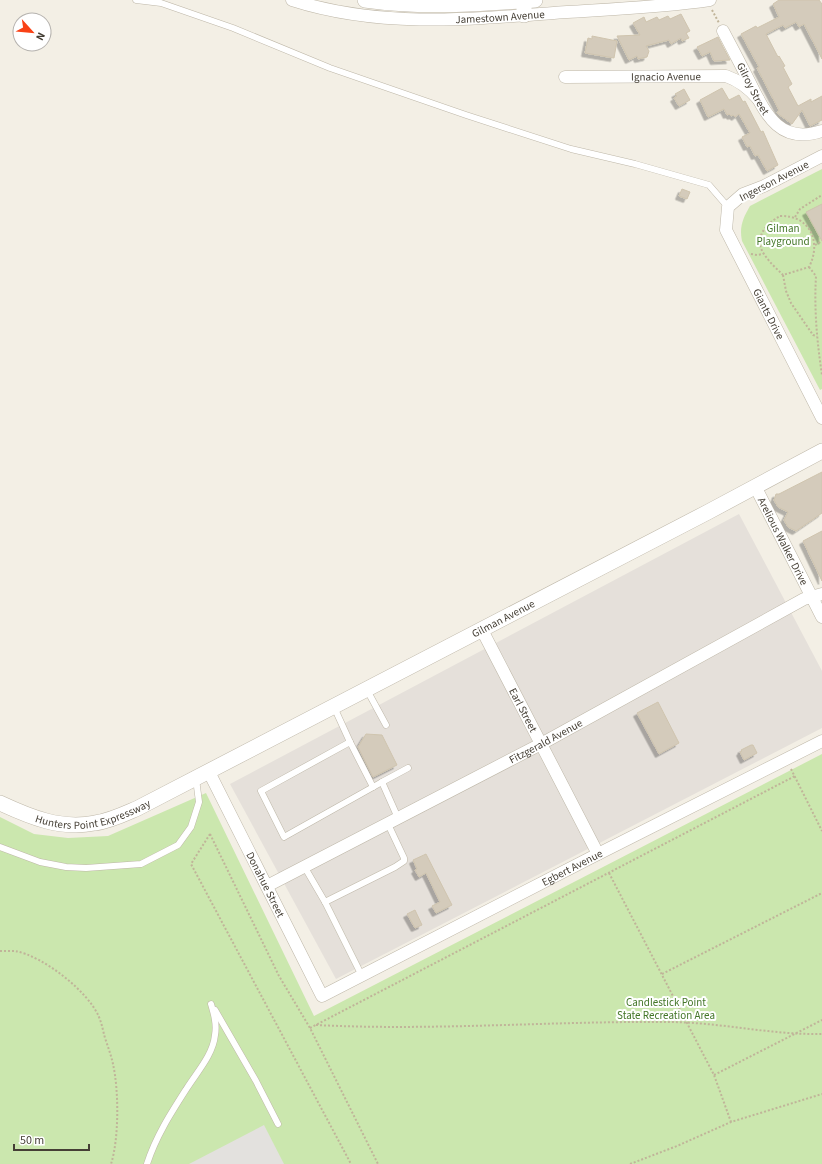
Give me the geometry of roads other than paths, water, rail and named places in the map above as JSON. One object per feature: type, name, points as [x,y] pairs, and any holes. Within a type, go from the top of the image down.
[{"type":"street","name":"Jamestown Avenue","points":[[292,0],[346,13],[380,18],[412,20],[453,20],[527,4]]},
{"type":"street","name":"Jamestown Avenue","points":[[365,0],[429,5],[682,4],[709,2]]},
{"type":"street","name":"Gilroy Street","points":[[723,31],[758,99],[770,118],[784,131],[803,135],[822,131]]},
{"type":"street","name":"Ignacio Avenue","points":[[565,77],[726,76],[750,89],[758,99]]},
{"type":"street","name":"Ingerson Avenue","points":[[728,207],[743,194],[764,186],[822,156]]},
{"type":"street","name":"Giants Drive","points":[[728,207],[726,230],[728,235],[822,418]]},
{"type":"street","name":"Gilman Avenue","points":[[190,782],[822,451]]},
{"type":"street","name":"Arelious Walker Drive","points":[[755,486],[817,595],[822,617]]},
{"type":"street","name":"Fitzgerald Avenue","points":[[267,886],[541,744],[804,599],[817,595]]},
{"type":"street","name":"Earl Street","points":[[482,630],[598,854]]},
{"type":"street","name":"Egbert Avenue","points":[[322,996],[786,758],[822,741]]},
{"type":"street","name":"Donahue Street","points":[[209,772],[322,996]]},
{"type":"street","name":"Hunters Point Expressway","points":[[0,803],[42,820],[63,824],[83,825],[120,816],[190,782]]},
{"type":"lane","points":[[136,0],[168,5],[233,28],[330,68],[466,115],[571,149],[635,164],[709,185],[728,207]]},
{"type":"lane","points":[[367,689],[386,725]]},
{"type":"lane","points":[[333,706],[373,787]]},
{"type":"lane","points":[[350,742],[261,790],[284,837],[408,768]]},
{"type":"lane","points":[[0,847],[40,862],[66,867],[86,868],[141,864],[178,846],[191,827],[199,802],[190,782]]},
{"type":"lane","points":[[325,902],[404,861],[382,782]]},
{"type":"lane","points":[[304,866],[325,902],[362,976]]},
{"type":"lane","points":[[147,1164],[162,1126],[210,1052],[215,1030],[211,1004],[237,1046],[278,1124]]},
{"type":"park label","name":"Gilman Playground","points":[[783,234]]},
{"type":"park label","name":"Candlestick Point State Recreation Area","points":[[666,1008]]}]
